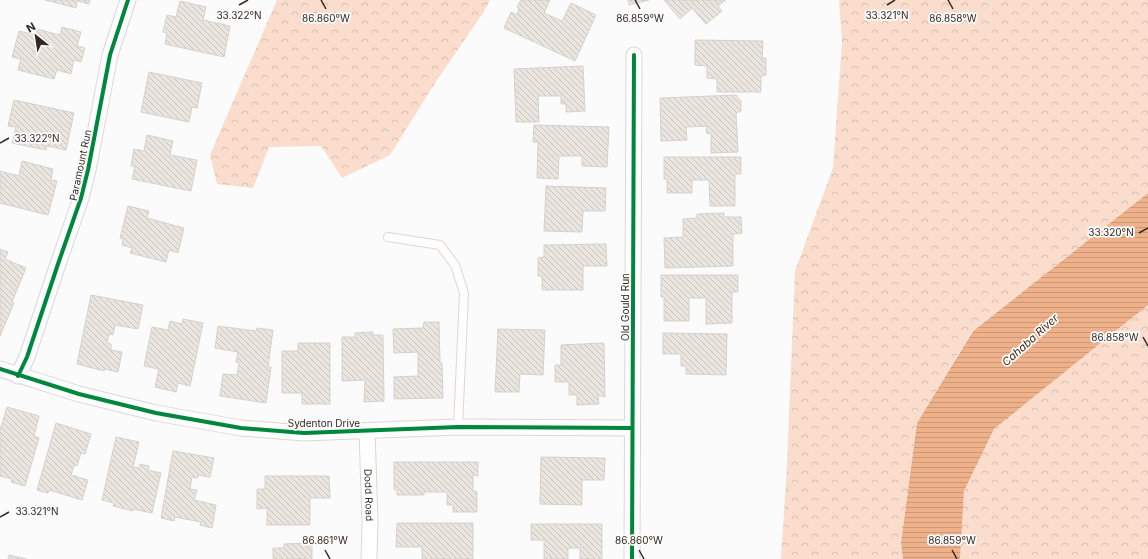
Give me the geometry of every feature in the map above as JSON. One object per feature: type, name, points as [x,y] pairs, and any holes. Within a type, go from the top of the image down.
[{"type":"street","name":"Paramount Run","points":[[18,376],[27,357],[82,198],[110,55],[128,0]]},
{"type":"street","name":"Old Gould Run","points":[[632,559],[634,55]]},
{"type":"street","name":"Sydenton Drive","points":[[0,369],[18,376],[79,394],[156,414],[242,428],[304,433],[458,427],[632,428]]},
{"type":"street","name":"Dodd Road","points":[[367,431],[370,522],[369,559]]},
{"type":"lane","points":[[388,237],[440,245],[455,265],[464,293],[458,427]]},
{"type":"green space","points":[[277,0],[490,0],[483,13],[435,83],[390,155],[342,178],[321,146],[269,147],[253,188],[217,184],[210,155]]},
{"type":"green space","points":[[839,0],[1148,0],[1148,193],[972,331],[917,423],[901,543],[903,559],[781,559],[787,465],[795,271],[833,168],[842,42]]},
{"type":"green space","points":[[1148,305],[1148,559],[960,559],[964,491],[994,429]]},
{"type":"water","name":"Cahaba River","points":[[1148,193],[1148,305],[994,429],[964,491],[960,559],[903,559],[901,543],[917,423],[973,331]]},
{"type":"building","points":[[45,0],[90,0],[89,4],[77,1],[76,8]]},
{"type":"building","points":[[521,0],[550,0],[544,13],[562,21],[571,3],[596,15],[575,61],[504,28],[511,12],[517,15],[519,8],[517,7]]},
{"type":"building","points":[[628,0],[649,0],[629,5]]},
{"type":"building","points":[[664,0],[726,0],[718,6],[722,11],[706,24],[692,8],[680,19]]},
{"type":"building","points":[[180,1],[206,7],[203,20],[230,26],[224,57],[165,44],[167,33],[163,32],[167,15],[176,17]]},
{"type":"building","points":[[62,27],[81,32],[77,46],[85,48],[81,62],[74,60],[71,74],[57,70],[54,79],[18,70],[21,59],[12,57],[19,31],[35,35],[37,29],[60,35]]},
{"type":"building","points":[[695,40],[763,41],[762,58],[766,58],[766,75],[761,76],[761,92],[717,92],[717,79],[707,78],[707,66],[695,65]]},
{"type":"building","points":[[583,66],[585,111],[566,112],[566,104],[561,104],[561,96],[538,96],[539,122],[516,122],[514,69]]},
{"type":"building","points":[[149,72],[202,83],[197,108],[192,107],[189,122],[141,112]]},
{"type":"building","points":[[736,95],[741,101],[741,111],[736,113],[738,152],[711,153],[711,133],[707,134],[706,126],[686,127],[687,140],[661,141],[660,98]]},
{"type":"building","points":[[14,100],[74,113],[66,150],[47,146],[46,150],[12,143],[16,127],[8,126]]},
{"type":"building","points":[[534,125],[609,127],[607,167],[582,166],[582,156],[559,156],[558,179],[537,178],[538,142],[533,142]]},
{"type":"building","points":[[147,135],[173,141],[170,155],[197,160],[191,191],[132,179],[135,167],[131,166],[134,149],[144,151]]},
{"type":"building","points":[[664,157],[741,157],[741,174],[735,174],[735,206],[710,206],[709,180],[692,180],[692,193],[667,193],[667,179],[664,179]]},
{"type":"building","points":[[22,161],[53,169],[51,180],[57,181],[48,215],[0,203],[0,171],[19,176]]},
{"type":"building","points":[[546,186],[606,188],[605,211],[583,211],[582,232],[544,231]]},
{"type":"building","points":[[128,206],[149,211],[147,218],[184,228],[178,253],[169,250],[166,262],[130,253],[132,248],[122,245],[123,239],[120,238]]},
{"type":"building","points":[[724,213],[724,217],[741,217],[742,233],[733,234],[733,266],[665,268],[664,238],[683,237],[683,219],[697,218],[697,214]]},
{"type":"building","points":[[606,244],[607,266],[583,266],[583,290],[542,290],[542,276],[538,276],[538,258],[544,257],[544,245]]},
{"type":"building","points":[[0,249],[8,252],[5,259],[26,268],[12,302],[14,303],[0,336]]},
{"type":"building","points":[[661,275],[738,275],[738,292],[732,292],[732,323],[706,324],[706,298],[689,298],[689,321],[664,321],[664,297],[661,297]]},
{"type":"building","points":[[91,295],[143,305],[138,329],[115,325],[113,335],[109,334],[107,343],[111,344],[111,350],[122,352],[118,372],[105,369],[104,371],[77,364]]},
{"type":"building","points":[[183,319],[203,323],[190,386],[178,383],[176,392],[155,387],[159,369],[144,366],[152,327],[168,330],[170,321],[182,324]]},
{"type":"building","points":[[424,322],[439,322],[443,398],[394,399],[394,377],[418,376],[418,352],[394,353],[393,329],[423,328]]},
{"type":"building","points":[[218,326],[256,331],[257,328],[273,330],[268,367],[271,367],[266,403],[220,396],[223,374],[237,375],[239,363],[236,362],[238,352],[215,348]]},
{"type":"building","points":[[498,329],[545,330],[543,375],[520,374],[519,392],[495,392]]},
{"type":"building","points":[[373,332],[373,335],[383,335],[384,401],[364,402],[365,380],[342,381],[342,337],[355,337],[355,333]]},
{"type":"building","points":[[663,333],[727,334],[726,375],[686,374],[686,366],[681,366],[681,354],[663,354]]},
{"type":"building","points":[[298,343],[330,343],[330,404],[302,404],[302,393],[282,393],[282,351],[298,351]]},
{"type":"building","points":[[604,343],[605,397],[598,395],[599,404],[577,405],[577,395],[569,395],[569,382],[555,382],[555,365],[561,365],[561,345]]},
{"type":"building","points":[[7,407],[39,416],[34,436],[39,438],[25,486],[11,482],[12,479],[0,476],[0,430]]},
{"type":"building","points":[[56,423],[91,434],[85,454],[81,453],[77,466],[74,465],[71,475],[88,480],[82,500],[49,490],[48,493],[37,490]]},
{"type":"building","points":[[116,437],[139,442],[133,467],[139,468],[140,464],[149,466],[148,470],[161,473],[152,513],[133,509],[133,511],[113,506],[114,503],[102,500]]},
{"type":"building","points":[[173,451],[214,458],[210,477],[198,475],[197,478],[192,477],[190,489],[197,490],[194,500],[216,505],[212,528],[200,525],[201,522],[175,517],[174,521],[161,518]]},
{"type":"building","points":[[541,457],[605,458],[604,480],[582,480],[582,505],[540,504]]},
{"type":"building","points":[[394,462],[478,462],[478,476],[473,475],[473,491],[477,491],[477,512],[453,512],[453,505],[447,505],[447,492],[424,492],[424,495],[397,495],[397,490],[394,490]]},
{"type":"building","points":[[265,476],[329,476],[330,498],[310,498],[310,525],[267,525],[267,508],[257,509],[257,489],[265,489]]},
{"type":"building","points":[[397,523],[473,523],[473,559],[422,559],[422,547],[396,547]]},
{"type":"building","points":[[531,524],[602,524],[602,559],[580,559],[580,548],[568,548],[568,559],[544,559],[544,540],[531,540]]},
{"type":"building","points":[[312,543],[312,559],[273,559],[273,548],[284,548],[284,544]]},
{"type":"building","points":[[9,555],[27,559],[8,559]]},
{"type":"cycle path","points":[[18,376],[27,357],[81,198],[88,170],[110,55],[128,0]]},
{"type":"cycle path","points":[[632,559],[634,55]]},
{"type":"cycle path","points":[[0,369],[79,394],[156,413],[241,428],[304,433],[458,427],[632,428]]}]
